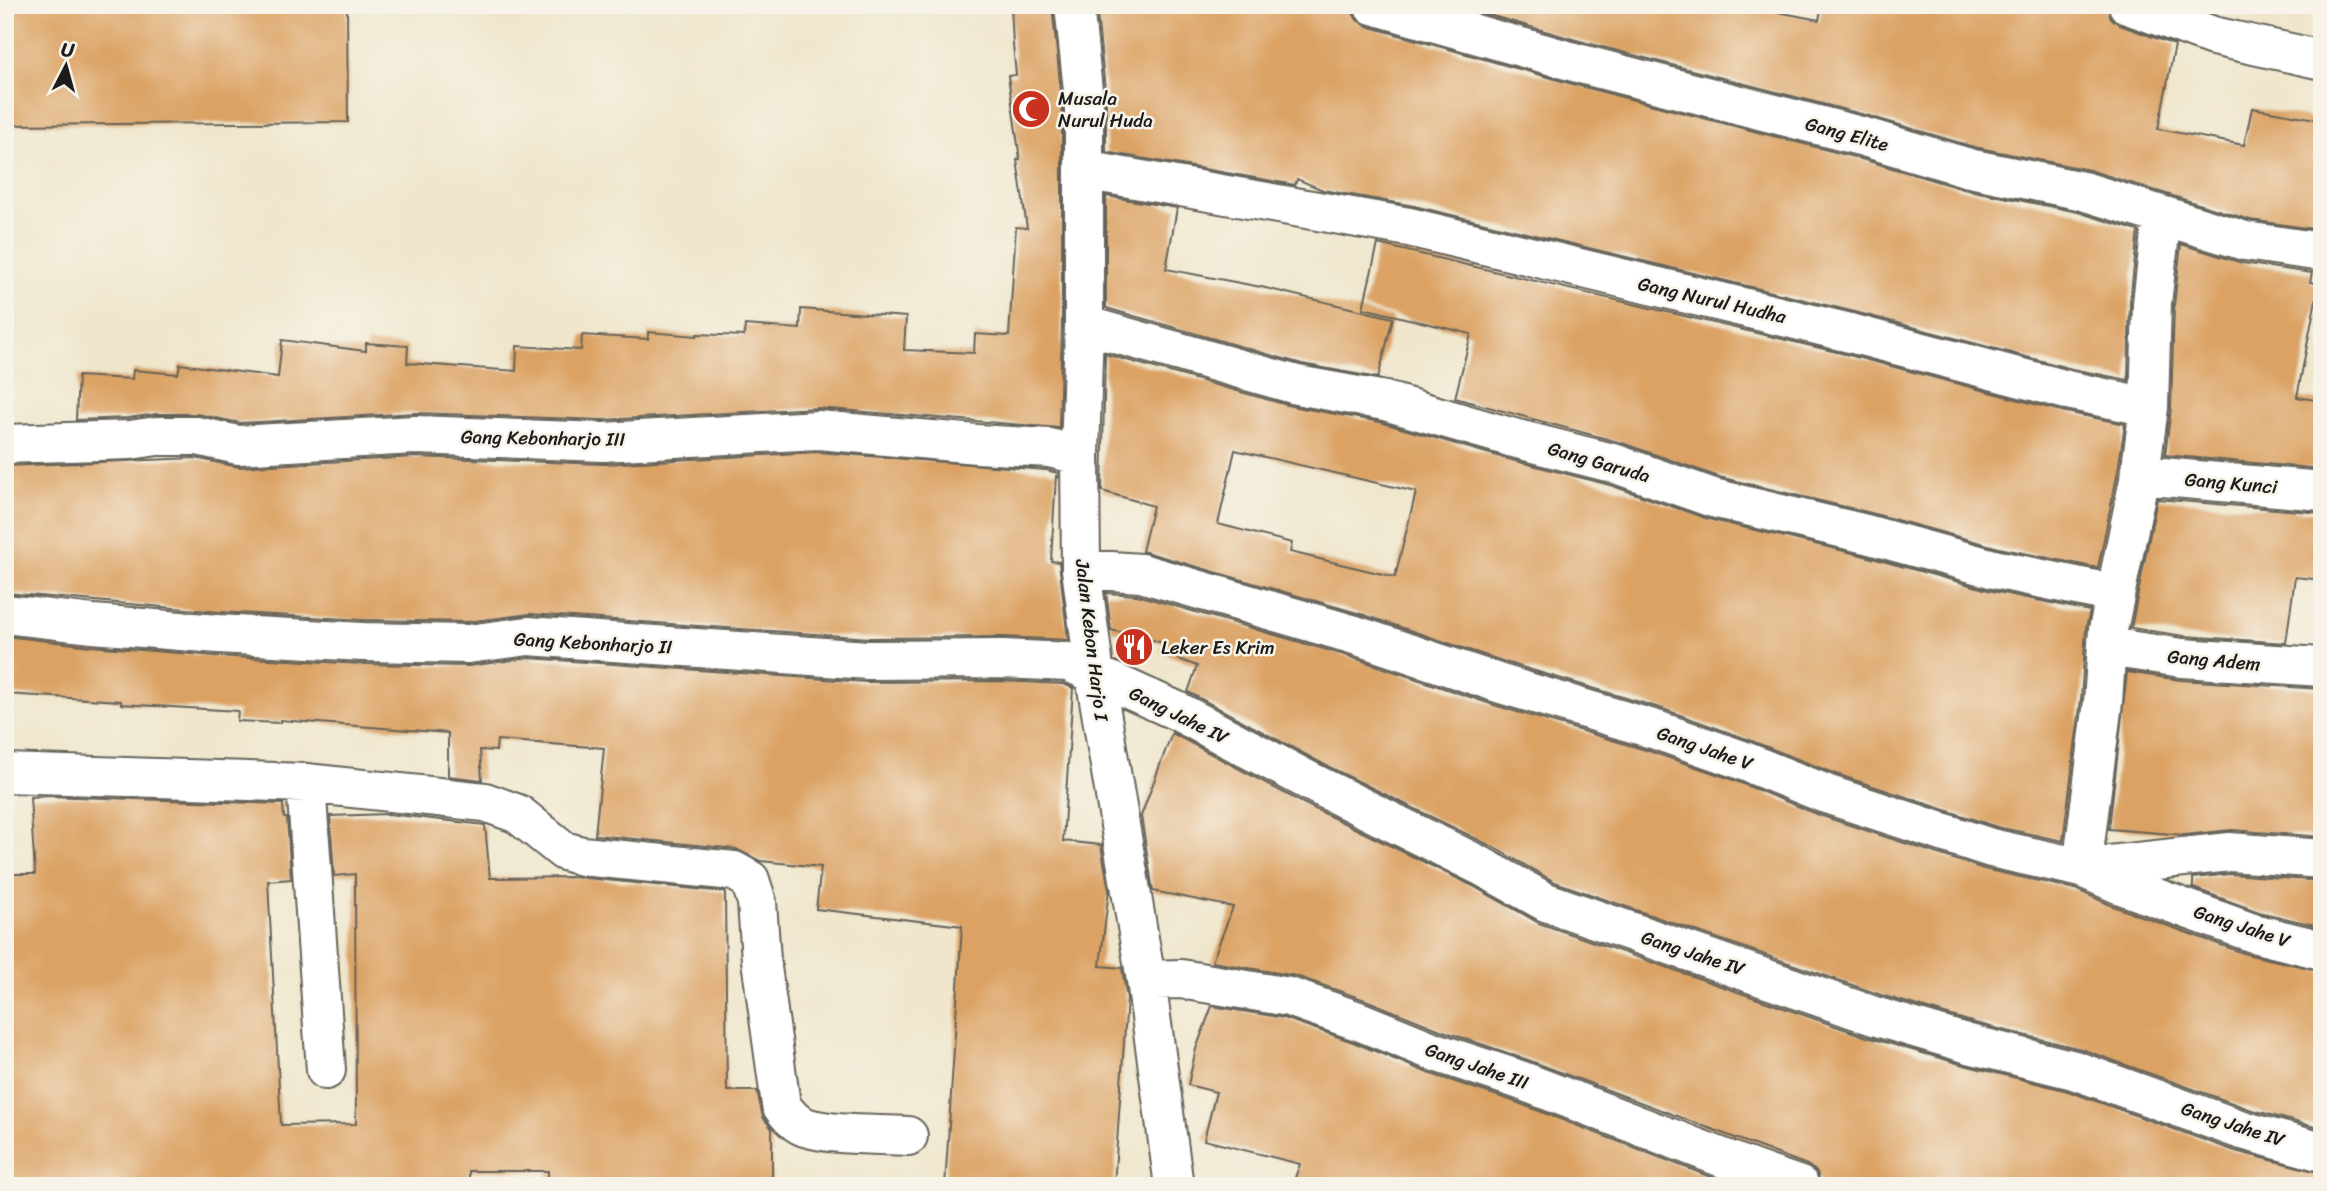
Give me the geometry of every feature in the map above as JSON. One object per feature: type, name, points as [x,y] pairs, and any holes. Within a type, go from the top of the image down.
[{"type":"street","name":"Jalan Kebon Harjo I","points":[[1074,5],[1084,100],[1081,569],[1095,676],[1146,979],[1174,1186]]},
{"type":"street","name":"Gang Elite","points":[[1373,5],[1581,64],[1864,137],[1969,168],[2083,191],[2245,241],[2322,252]]},
{"type":"street","points":[[2128,5],[2173,13],[2214,36],[2322,60]]},
{"type":"street","name":"Gang Nurul Hudha","points":[[1084,170],[1409,227],[1850,333],[2067,390],[2149,407]]},
{"type":"street","points":[[2162,217],[2152,303],[2149,407],[2140,475],[2115,594],[2107,648],[2103,702],[2081,868],[2230,852],[2322,859]]},
{"type":"street","name":"Gang Garuda","points":[[1084,325],[1297,385],[1385,401],[1616,464],[1713,498],[1866,534],[1994,569],[2115,594]]},
{"type":"street","name":"Gang Kebonharjo III","points":[[5,444],[197,436],[238,445],[415,435],[603,442],[818,430],[1049,448],[1080,455]]},
{"type":"street","name":"Gang Kunci","points":[[2140,475],[2322,491]]},
{"type":"street","name":"Gang Jahe V","points":[[1081,569],[1141,573],[1355,635],[1501,684],[1668,734],[1826,794],[1978,844],[2081,868],[2253,933],[2322,950]]},
{"type":"street","name":"Gang Kebonharjo II","points":[[5,614],[190,631],[363,642],[468,644],[528,636],[868,660],[1003,659],[1068,662],[1095,676]]},
{"type":"street","name":"Gang Adem","points":[[2107,648],[2182,658],[2322,667]]},
{"type":"street","name":"Gang Jahe IV","points":[[1095,676],[1177,710],[1546,902],[1874,1016],[1969,1044],[2074,1070],[2242,1130],[2322,1152]]},
{"type":"street","points":[[5,773],[306,783],[485,802],[518,814],[564,852],[734,871],[750,880],[757,902],[761,960],[781,1105],[789,1118],[804,1127],[837,1132],[908,1136]]},
{"type":"street","points":[[306,783],[326,1070]]},
{"type":"street","name":"Gang Jahe III","points":[[1146,979],[1181,979],[1289,997],[1435,1052],[1520,1080],[1800,1186]]},
{"type":"building","points":[[5,5],[347,5],[348,122],[5,125]]},
{"type":"building","points":[[1011,5],[1052,5],[1062,101],[1059,428],[817,408],[603,420],[416,413],[240,423],[197,414],[76,420],[78,376],[132,379],[133,370],[178,374],[180,364],[278,377],[282,340],[366,351],[366,343],[408,346],[407,363],[516,371],[517,346],[581,350],[582,335],[648,339],[648,332],[744,336],[745,325],[800,329],[801,309],[906,317],[904,350],[974,353],[975,334],[1009,336],[1016,227],[1027,228],[1008,76],[1016,75]]},
{"type":"building","points":[[1096,5],[1352,5],[1357,20],[1367,26],[1576,85],[1858,158],[1963,189],[2078,212],[2138,231],[2130,302],[2128,380],[2072,369],[1855,312],[1414,206],[1323,190],[1297,179],[1295,185],[1106,152],[1106,98]]},
{"type":"building","points":[[1454,5],[1742,5],[1819,20],[1822,5],[2107,6],[2111,18],[2120,25],[2175,45],[2158,129],[2244,145],[2252,108],[2322,120],[2320,230],[2250,220],[2089,170],[1974,147],[1869,116],[1587,43]]},
{"type":"building","points":[[1106,196],[1177,208],[1166,269],[1261,287],[1393,318],[1378,378],[1302,364],[1106,308]]},
{"type":"building","points":[[1378,244],[1845,354],[2061,411],[2125,424],[2098,568],[1999,548],[1871,513],[1719,477],[1622,443],[1455,398],[1471,334],[1363,308]]},
{"type":"building","points":[[2181,244],[2242,263],[2312,273],[2310,282],[2319,284],[2297,397],[2322,401],[2322,469],[2165,455],[2171,408],[2174,305]]},
{"type":"building","points":[[1105,354],[1291,406],[1380,422],[1610,485],[1708,519],[1861,555],[1988,590],[2090,611],[2063,841],[1997,827],[1833,773],[1663,709],[1508,663],[1361,614],[1142,551],[1153,506],[1102,491]],"holes":[[[1235,450],[1416,492],[1395,577],[1290,552],[1292,543],[1218,524]]]},
{"type":"building","points":[[818,452],[1058,473],[1051,561],[1059,562],[1068,640],[1003,637],[869,638],[530,614],[467,622],[364,620],[219,612],[5,593],[5,466],[195,458],[239,467],[415,457],[604,464]]},
{"type":"building","points":[[2157,499],[2322,513],[2322,580],[2295,577],[2286,643],[2184,636],[2131,628]]},
{"type":"building","points":[[1106,593],[1137,595],[1348,656],[1494,705],[1649,751],[1731,779],[1819,815],[1984,869],[2075,889],[2113,906],[2246,954],[2322,971],[2322,1129],[2249,1109],[2081,1049],[1975,1023],[1881,995],[1555,882],[1491,846],[1323,764],[1188,692],[1197,666],[1160,652],[1164,643],[1111,630]]},
{"type":"building","points":[[5,636],[216,656],[362,664],[468,666],[529,658],[866,682],[1003,681],[1063,684],[1073,688],[1063,841],[1101,845],[1109,890],[1100,966],[1122,968],[1127,999],[1114,1186],[945,1186],[962,926],[816,909],[821,867],[760,861],[736,849],[595,835],[604,748],[497,740],[496,751],[480,750],[482,780],[448,776],[448,733],[280,720],[280,723],[237,721],[238,711],[5,694]]},
{"type":"building","points":[[2127,672],[2180,680],[2322,689],[2322,837],[2232,830],[2185,835],[2109,829]]},
{"type":"building","points":[[1172,733],[1303,803],[1471,885],[1539,923],[1867,1037],[2068,1091],[2235,1151],[2322,1173],[2322,1186],[1821,1186],[1817,1172],[1807,1165],[1368,1001],[1296,976],[1212,962],[1233,907],[1153,891],[1141,816]]},
{"type":"building","points":[[30,797],[283,804],[284,818],[287,818],[291,879],[268,881],[281,1125],[356,1124],[355,874],[334,876],[330,816],[388,814],[485,825],[490,878],[576,877],[725,892],[727,1091],[757,1091],[763,1117],[772,1129],[772,1186],[548,1186],[548,1171],[469,1171],[469,1186],[5,1186],[5,874],[35,874]]},
{"type":"building","points":[[2230,874],[2322,881],[2322,927],[2259,912],[2193,888],[2193,878]]},
{"type":"building","points":[[1212,1006],[1284,1018],[1353,1042],[1428,1073],[1513,1101],[1734,1186],[1292,1186],[1300,1164],[1204,1140],[1216,1092],[1188,1085],[1196,1049]]},
{"type":"place","name":"Musala Nurul Huda","points":[[1031,109]]},
{"type":"place","name":"Leker Es Krim","points":[[1134,647]]}]
